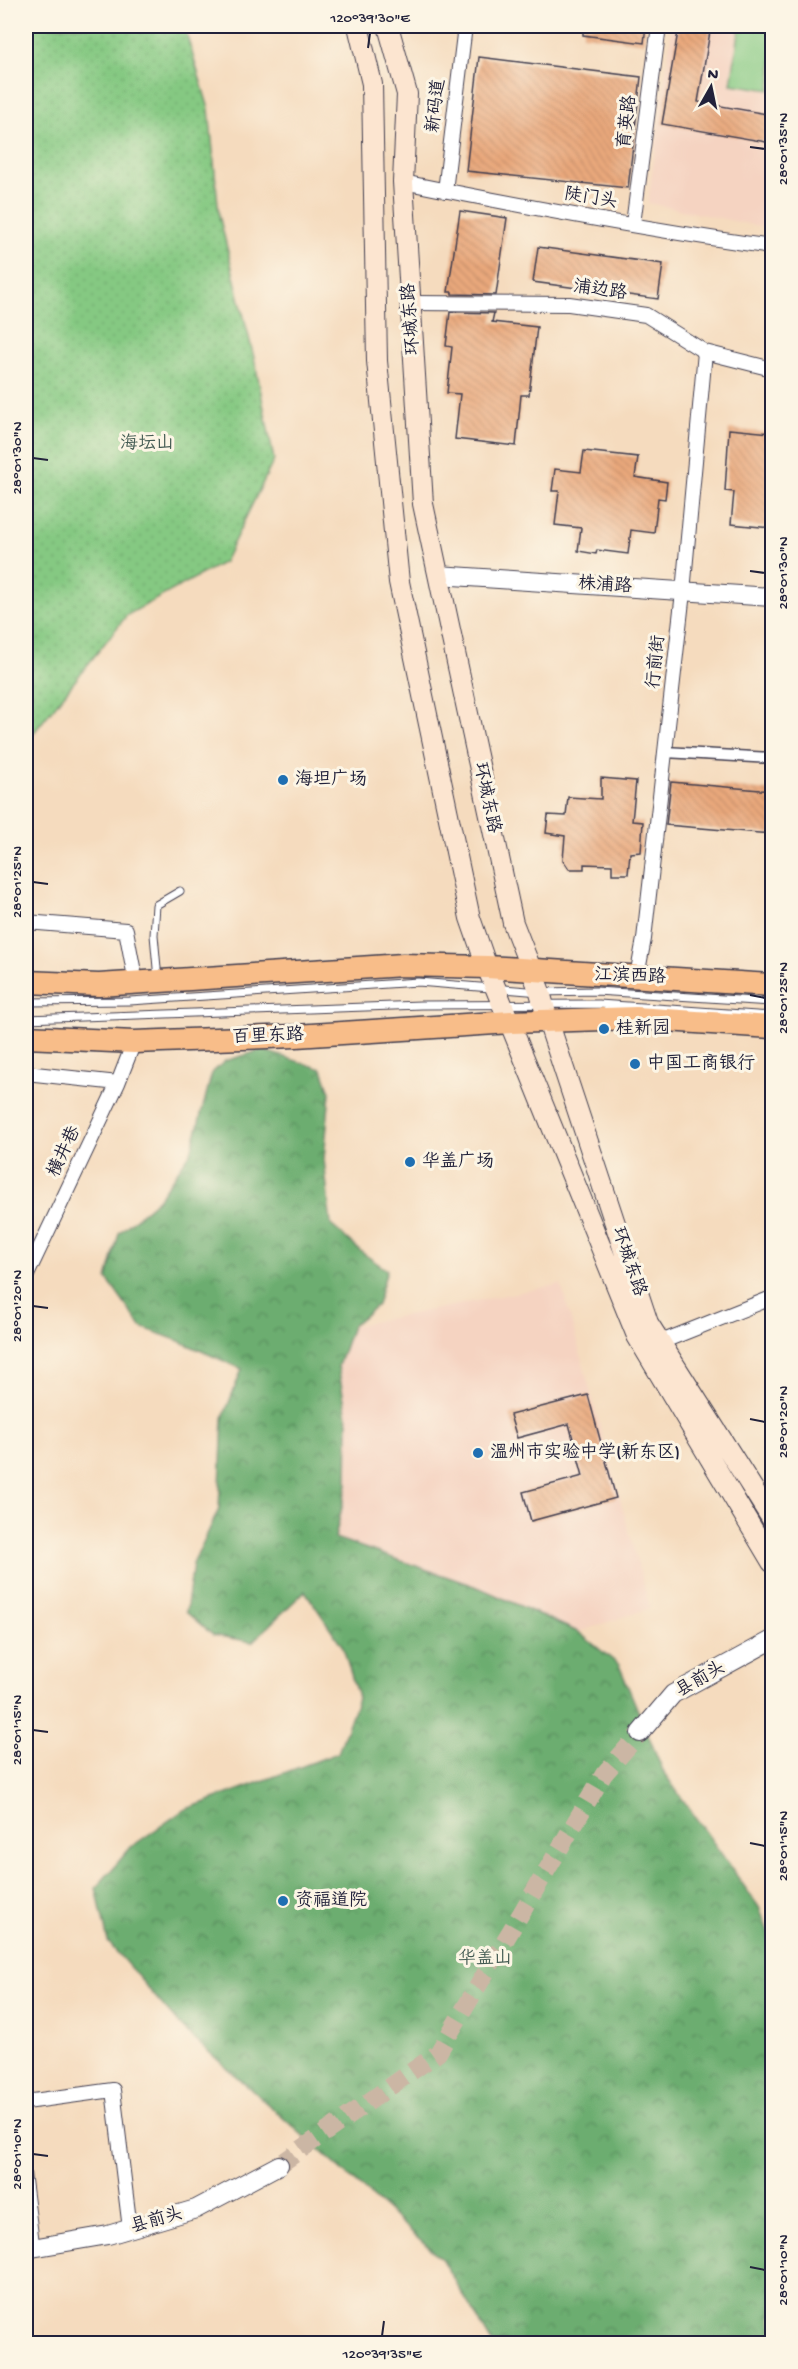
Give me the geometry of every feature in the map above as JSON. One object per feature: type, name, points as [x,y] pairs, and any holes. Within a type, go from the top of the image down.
[{"type":"main road","name":"环城东路","points":[[358,26],[372,84],[377,360],[399,582],[470,918],[487,967],[637,1336],[772,1562]]},
{"type":"main road","name":"环城东路","points":[[388,26],[407,94],[403,182],[423,504],[513,923],[541,997],[648,1323],[772,1519]]},
{"type":"main road","points":[[26,982],[99,985],[403,965],[487,967]]},
{"type":"main road","name":"江滨西路","points":[[487,967],[541,997],[636,1018],[772,1028]]},
{"type":"main road","name":"江滨西路","points":[[504,1005],[637,976],[772,985]]},
{"type":"main road","name":"百里东路","points":[[26,1037],[134,1042],[296,1036],[504,1005]]},
{"type":"street","name":"新码道","points":[[445,190],[465,26]]},
{"type":"street","name":"育英路","points":[[633,224],[659,26]]},
{"type":"street","name":"陡门头","points":[[403,182],[689,235],[772,247]]},
{"type":"street","name":"浦边路","points":[[411,303],[569,304],[646,315],[705,352],[772,369]]},
{"type":"street","name":"行前街","points":[[637,976],[644,939],[683,592],[705,352]]},
{"type":"street","name":"株浦路","points":[[438,575],[772,597]]},
{"type":"street","points":[[665,752],[772,758]]},
{"type":"street","points":[[26,922],[126,930],[136,983]]},
{"type":"street","name":"横井巷","points":[[26,1277],[118,1083],[134,1042]]},
{"type":"street","points":[[26,1074],[118,1083]]},
{"type":"street","points":[[661,1342],[769,1299],[772,1300]]},
{"type":"street","name":"县前头","points":[[640,1732],[673,1694],[772,1640]]},
{"type":"street","points":[[26,2102],[113,2090],[130,2229]]},
{"type":"street","name":"县前头","points":[[31,2248],[108,2235],[196,2210],[279,2164]]},
{"type":"lane","points":[[158,981],[154,935],[156,905],[180,891]]},
{"type":"lane","points":[[26,1002],[130,1001],[418,982],[504,1005]]},
{"type":"lane","points":[[26,1019],[421,1005],[504,1005],[541,997],[596,991],[772,1002]]},
{"type":"lane","points":[[541,997],[599,1004],[772,1016]]},
{"type":"lane","points":[[26,2168],[31,2248]]},
{"type":"shaded area","points":[[672,26],[772,26],[772,229],[648,203]]},
{"type":"shaded area","name":"温州市实验中学(新东区)","points":[[561,1284],[650,1608],[578,1632],[480,1588],[335,1538],[347,1485],[348,1422],[338,1366],[352,1326]]},
{"type":"green space","name":"海坛山","points":[[26,26],[184,26],[209,109],[219,215],[255,362],[274,460],[224,562],[127,615],[32,735],[26,735]]},
{"type":"green space","points":[[740,26],[772,26],[770,90],[731,84]]},
{"type":"green space","name":"华盖山","points":[[262,1050],[322,1069],[330,1092],[324,1159],[331,1225],[364,1254],[387,1270],[377,1305],[352,1326],[338,1366],[348,1422],[347,1485],[335,1538],[480,1588],[578,1632],[619,1665],[664,1773],[759,1907],[772,1943],[772,2343],[492,2343],[441,2258],[184,2030],[108,1942],[96,1888],[131,1847],[184,1810],[338,1753],[358,1698],[343,1647],[305,1591],[252,1642],[213,1635],[186,1612],[193,1564],[219,1509],[223,1418],[242,1369],[141,1327],[107,1279],[119,1233],[158,1199],[191,1152],[212,1073],[225,1061]]},
{"type":"building","points":[[583,26],[646,26],[644,43],[583,35]]},
{"type":"building","points":[[679,26],[711,26],[698,102],[772,115],[772,143],[662,124]]},
{"type":"building","points":[[479,57],[641,77],[628,188],[466,171]]},
{"type":"building","points":[[460,211],[507,218],[496,295],[448,292]]},
{"type":"building","points":[[538,247],[663,264],[658,299],[533,282]]},
{"type":"building","points":[[450,312],[494,313],[492,322],[537,327],[529,395],[521,395],[516,446],[455,439],[460,394],[447,393],[452,347],[446,346]]},
{"type":"building","points":[[729,429],[772,433],[772,528],[731,524],[734,492],[725,491]]},
{"type":"building","points":[[584,451],[638,457],[635,477],[667,482],[665,499],[658,498],[654,533],[631,530],[628,554],[597,550],[596,554],[578,551],[581,528],[555,525],[559,491],[552,491],[555,469],[581,472]]},
{"type":"building","points":[[601,778],[636,781],[632,821],[643,822],[641,852],[630,853],[628,874],[612,874],[612,865],[584,864],[584,869],[569,869],[563,860],[565,836],[546,833],[548,815],[566,816],[568,797],[601,799]]},
{"type":"building","points":[[671,782],[772,791],[772,834],[666,825]]},
{"type":"building","points":[[588,1395],[616,1498],[531,1521],[523,1492],[583,1476],[569,1424],[517,1438],[510,1415]]},
{"type":"tunnel","points":[[279,2165],[438,2053],[604,1774],[640,1733]]},
{"type":"place","name":"海坦广场","points":[[283,780]]},
{"type":"place","name":"桂新园","points":[[604,1029]]},
{"type":"place","name":"中国工商银行","points":[[635,1064]]},
{"type":"place","name":"华盖广场","points":[[410,1162]]},
{"type":"place","name":"温州市实验中学(新东区)","points":[[478,1453]]},
{"type":"place","name":"资福道院","points":[[283,1901]]}]
